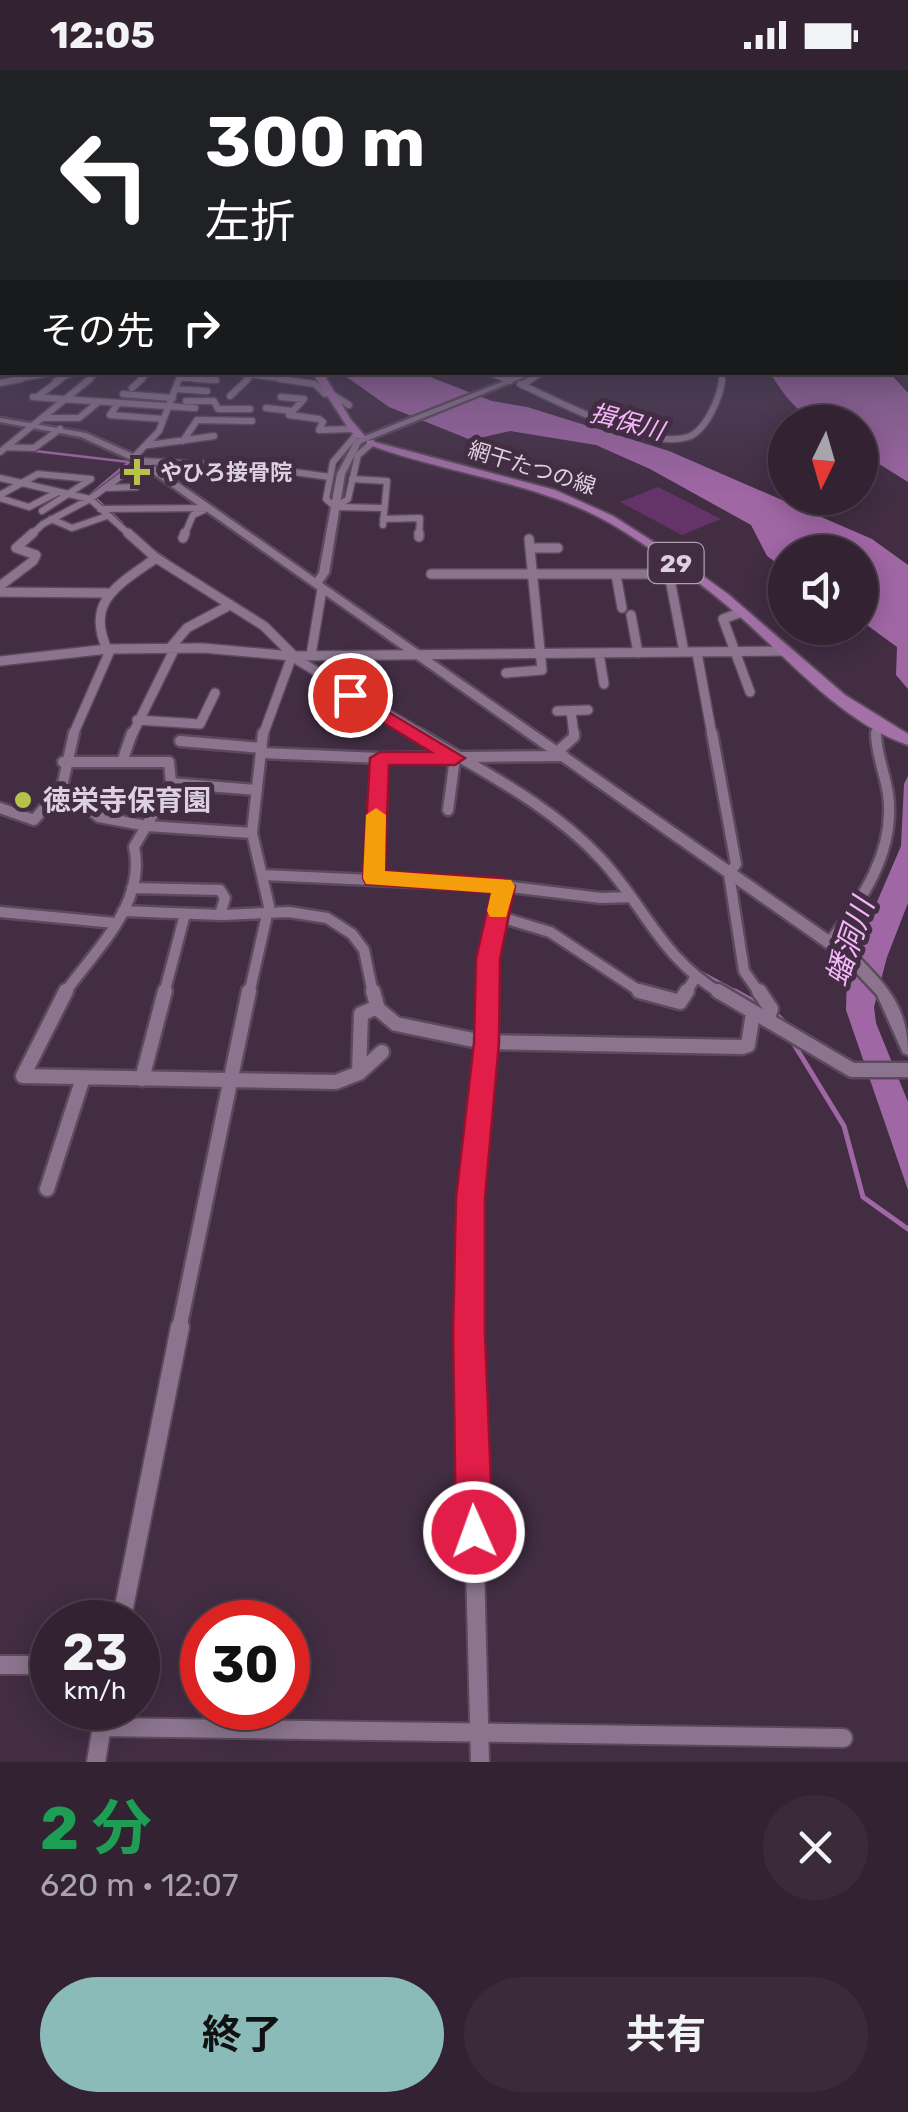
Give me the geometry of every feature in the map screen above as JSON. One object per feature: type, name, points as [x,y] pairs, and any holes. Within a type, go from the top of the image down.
[{"type":"main road","points":[[317,377],[362,437]]},
{"type":"main road","name":"網干たつの線","points":[[362,437],[579,502],[742,612],[838,698],[908,740]]},
{"type":"street","points":[[2,382],[25,382],[40,375]]},
{"type":"street","points":[[69,375],[35,397],[117,405],[216,380]]},
{"type":"street","points":[[3,450],[95,375]]},
{"type":"street","points":[[132,388],[146,375]]},
{"type":"street","points":[[230,396],[253,375]]},
{"type":"street","points":[[275,375],[317,377]]},
{"type":"street","points":[[311,655],[319,587],[336,507],[348,455],[358,442],[528,375]]},
{"type":"street","points":[[538,375],[521,385],[596,418],[680,439],[696,433],[704,422],[722,389],[721,375]]},
{"type":"street","points":[[290,386],[327,394],[349,405]]},
{"type":"street","points":[[123,394],[206,387]]},
{"type":"street","points":[[175,390],[195,408]]},
{"type":"street","points":[[175,390],[214,401],[218,409],[250,409]]},
{"type":"street","points":[[0,589],[36,555],[20,550],[18,544],[51,519],[94,497],[138,459],[149,445],[175,390]]},
{"type":"street","points":[[76,391],[90,392]]},
{"type":"street","points":[[282,397],[304,399],[292,412]]},
{"type":"street","points":[[0,420],[79,418],[96,404]]},
{"type":"street","points":[[117,405],[110,415],[163,418]]},
{"type":"street","points":[[312,419],[325,407]]},
{"type":"street","points":[[266,408],[292,412]]},
{"type":"street","points":[[292,412],[298,418],[322,422],[318,430],[362,437]]},
{"type":"street","points":[[184,441],[197,420],[252,421]]},
{"type":"street","points":[[40,421],[98,440],[138,459],[850,957],[876,981],[908,1048]]},
{"type":"street","points":[[3,450],[34,448],[60,429]]},
{"type":"street","points":[[149,445],[214,436]]},
{"type":"street","points":[[336,507],[348,499],[362,437]]},
{"type":"street","points":[[362,437],[340,450],[326,499],[336,507],[384,508]]},
{"type":"street","points":[[432,458],[466,470]]},
{"type":"street","points":[[138,459],[258,467],[330,478]]},
{"type":"street","points":[[0,497],[38,474],[91,479],[72,495],[42,511]]},
{"type":"street","points":[[0,478],[94,497],[156,558],[264,626],[292,656],[536,805],[600,858],[679,964],[695,978],[852,1070],[908,1070]]},
{"type":"street","points":[[352,479],[387,481],[383,522],[420,518],[419,537]]},
{"type":"street","points":[[105,488],[136,488]]},
{"type":"street","points":[[116,501],[123,488]]},
{"type":"street","points":[[0,497],[28,508],[58,492]]},
{"type":"street","points":[[51,519],[72,528],[105,511],[208,508]]},
{"type":"street","points":[[184,538],[193,515],[208,508]]},
{"type":"street","points":[[506,673],[540,672],[530,544],[553,548],[552,574]]},
{"type":"street","points":[[0,808],[34,820],[62,787],[63,762],[109,653],[99,628],[101,604],[107,594],[156,558]]},
{"type":"street","points":[[431,574],[616,574],[673,569],[684,652]]},
{"type":"street","points":[[616,574],[622,608]]},
{"type":"street","points":[[0,589],[107,594]]},
{"type":"street","points":[[123,758],[173,648],[187,628],[230,605]]},
{"type":"street","points":[[742,612],[728,614],[724,620],[750,692]]},
{"type":"street","points":[[631,615],[638,654]]},
{"type":"street","points":[[0,661],[108,648],[292,656],[786,651]]},
{"type":"street","points":[[697,652],[736,864],[729,874],[744,972],[771,1009],[767,1020]]},
{"type":"street","points":[[599,654],[604,684]]},
{"type":"street","points":[[125,1600],[270,898],[252,833],[264,724],[292,656]]},
{"type":"street","points":[[137,720],[200,724],[216,693]]},
{"type":"street","points":[[557,711],[588,710]]},
{"type":"street","points":[[180,740],[380,758],[560,754],[574,737],[572,711]]},
{"type":"street","points":[[186,723],[169,762],[171,783],[134,846],[138,858],[123,910],[50,1018],[23,1076],[336,1082],[360,1074],[382,1052]]},
{"type":"street","points":[[829,942],[860,902],[890,834],[888,792],[876,739],[878,724]]},
{"type":"street","points":[[63,762],[123,758],[169,762]]},
{"type":"street","points":[[374,878],[380,758]]},
{"type":"street","points":[[448,810],[458,758]]},
{"type":"street","points":[[171,783],[257,790]]},
{"type":"street","points":[[62,787],[99,817],[146,826],[252,833]]},
{"type":"street","points":[[263,874],[504,886],[601,898],[631,897]]},
{"type":"street","points":[[480,1762],[469,1334],[471,1198],[486,1043],[488,959],[504,886]]},
{"type":"street","points":[[132,888],[220,890],[225,898],[220,915]]},
{"type":"street","points":[[123,910],[327,917],[356,936],[368,953],[376,1008],[389,1022],[450,1040],[579,1048],[742,1047],[748,1045],[753,1012]]},
{"type":"street","points":[[0,912],[115,923]]},
{"type":"street","points":[[142,1079],[185,914]]},
{"type":"street","points":[[497,916],[554,934],[580,956],[625,984],[668,1003],[680,1002],[695,978]]},
{"type":"street","points":[[360,1074],[358,1022],[361,1014],[376,1008]]},
{"type":"street","points":[[46,1189],[83,1078]]},
{"type":"street","points":[[0,1665],[30,1665]]},
{"type":"street","points":[[160,1719],[843,1738]]},
{"type":"street","points":[[96,1762],[101,1730]]},
{"type":"shaded area","points":[[344,375],[425,375],[492,401],[527,407],[669,451],[768,494],[768,515],[817,515],[863,535],[768,535],[768,557],[751,525],[650,469],[596,445],[510,431],[471,440],[389,407]]},
{"type":"shaded area","points":[[771,375],[892,375],[908,393],[908,482],[878,463],[878,405],[795,405]]},
{"type":"shaded area","points":[[658,487],[721,519],[682,535],[620,502]]},
{"type":"shaded area","points":[[878,543],[908,565],[908,689],[896,675],[897,647],[878,633]]},
{"type":"shaded area","points":[[908,776],[908,903],[887,957],[874,1007],[876,1023],[908,1102],[908,1190],[846,1010],[847,972],[901,846],[904,784]]},
{"type":"waterway","points":[[35,451],[129,462],[91,494],[122,523]]},
{"type":"waterway","points":[[152,549],[181,569]]},
{"type":"waterway","points":[[306,659],[323,671]]},
{"type":"waterway","points":[[609,861],[666,937]]},
{"type":"waterway","points":[[696,970],[740,994]]},
{"type":"waterway","points":[[735,991],[762,1006]]},
{"type":"waterway","points":[[775,1013],[789,1027]]},
{"type":"waterway","points":[[792,1041],[844,1126],[863,1197],[908,1229]]},
{"type":"slow traffic","points":[[376,815],[374,878],[504,886],[498,911]]},
{"type":"place","name":"やひろ接骨院","points":[[137,472]]},
{"type":"place","name":"徳栄寺保育園","points":[[23,800]]},
{"type":"route","points":[[350,695],[455,758],[380,758],[374,878],[504,886],[488,959],[486,1043],[471,1198],[469,1334],[474,1532]]},
{"type":"water label","name":"揖保川","points":[[627,422]]},
{"type":"water label","name":"蟠洞川","points":[[850,942]]}]
